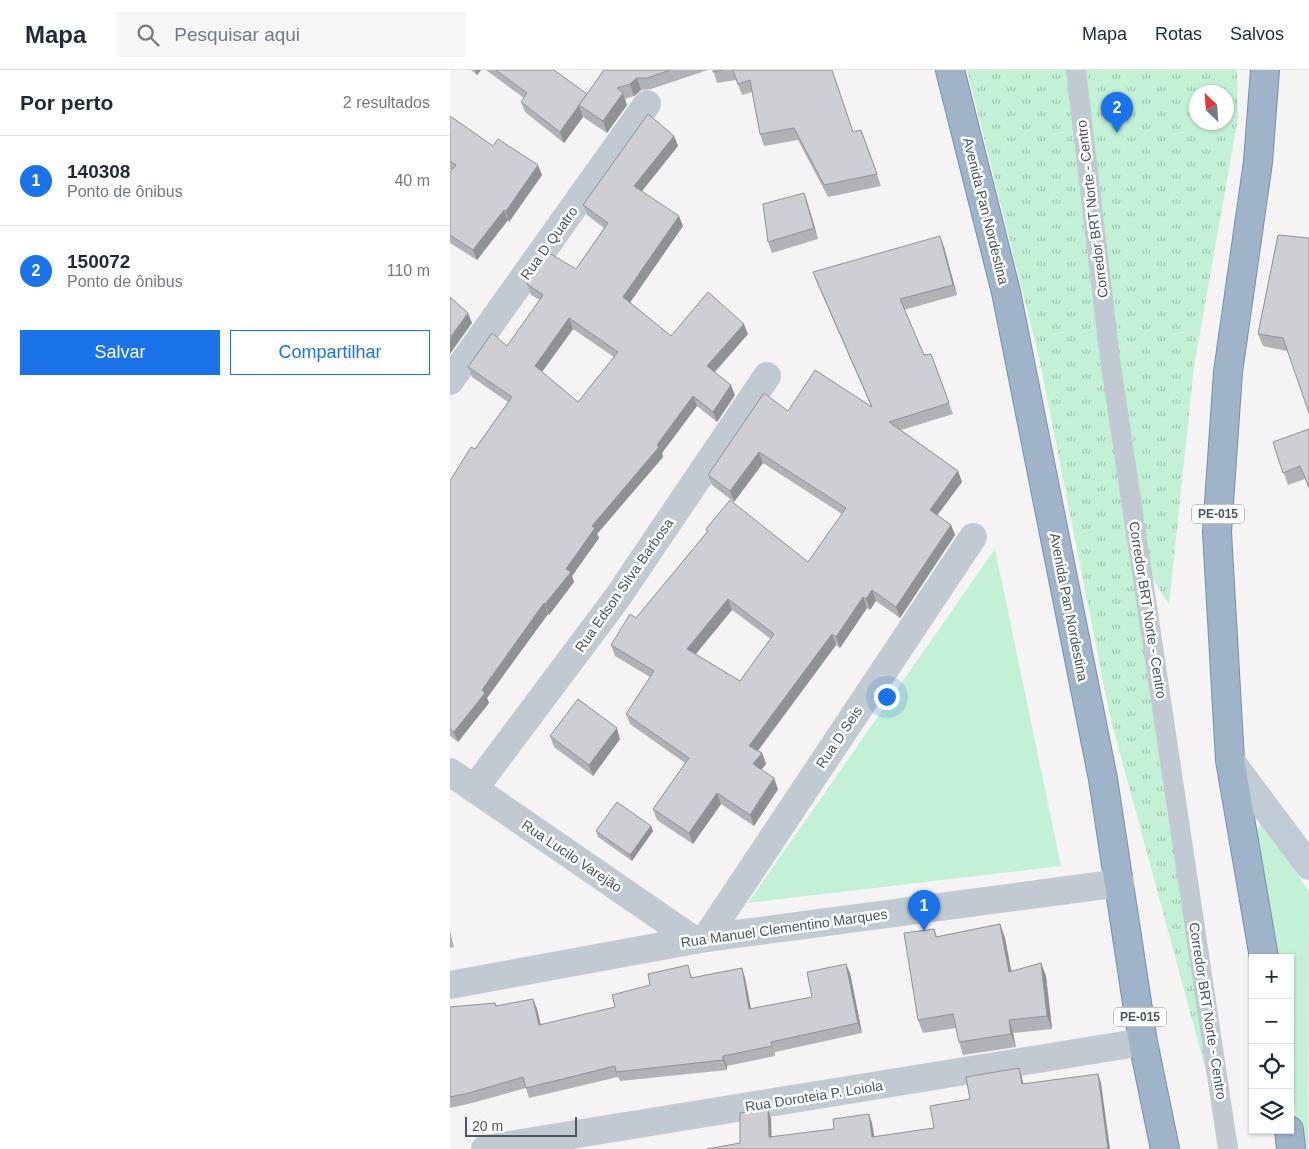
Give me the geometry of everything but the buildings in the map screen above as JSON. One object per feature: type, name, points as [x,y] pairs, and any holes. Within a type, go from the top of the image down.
[{"type":"highway","name":"Avenida Pan Nordestina","points":[[950,70],[1006,292],[1103,779],[1143,1042],[1165,1149]]},
{"type":"highway","name":"PE-015","points":[[1263,954],[1230,760],[1217,532],[1228,372],[1258,162],[1265,70]]},
{"type":"highway","points":[[1290,1134],[1292,1149]]},
{"type":"main road","points":[[1230,760],[1309,866]]},
{"type":"street","name":"Rua D Quatro","points":[[450,381],[647,104]]},
{"type":"street","name":"Rua Edson Silva Barbosa","points":[[474,789],[617,598],[767,376]]},
{"type":"street","name":"Rua D Seis","points":[[700,939],[973,537]]},
{"type":"street","name":"Rua Lucilo Varejão","points":[[450,772],[700,939]]},
{"type":"street","name":"Rua Manuel Clementino Marques","points":[[450,985],[700,939],[1120,883]]},
{"type":"street","name":"Rua Doroteia P. Loiola","points":[[485,1149],[1143,1042]]},
{"type":"lane","name":"Corredor BRT Norte - Centro","points":[[1076,70],[1110,359],[1228,1149]]},
{"type":"green space","points":[[967,70],[1076,70],[1227,1149],[1110,716],[1039,357]]},
{"type":"green space","points":[[1086,70],[1237,70],[1238,118],[1194,366],[1169,604],[1148,572],[1104,242]]},
{"type":"green space","points":[[995,549],[1061,866],[748,903]]},
{"type":"green space","points":[[1263,823],[1309,892],[1308,1149],[1301,1149],[1294,1102],[1294,954],[1272,954],[1254,830]]},
{"type":"place","name":"150072","points":[[1117,133]]},
{"type":"place","name":"140308","points":[[924,931]]}]
